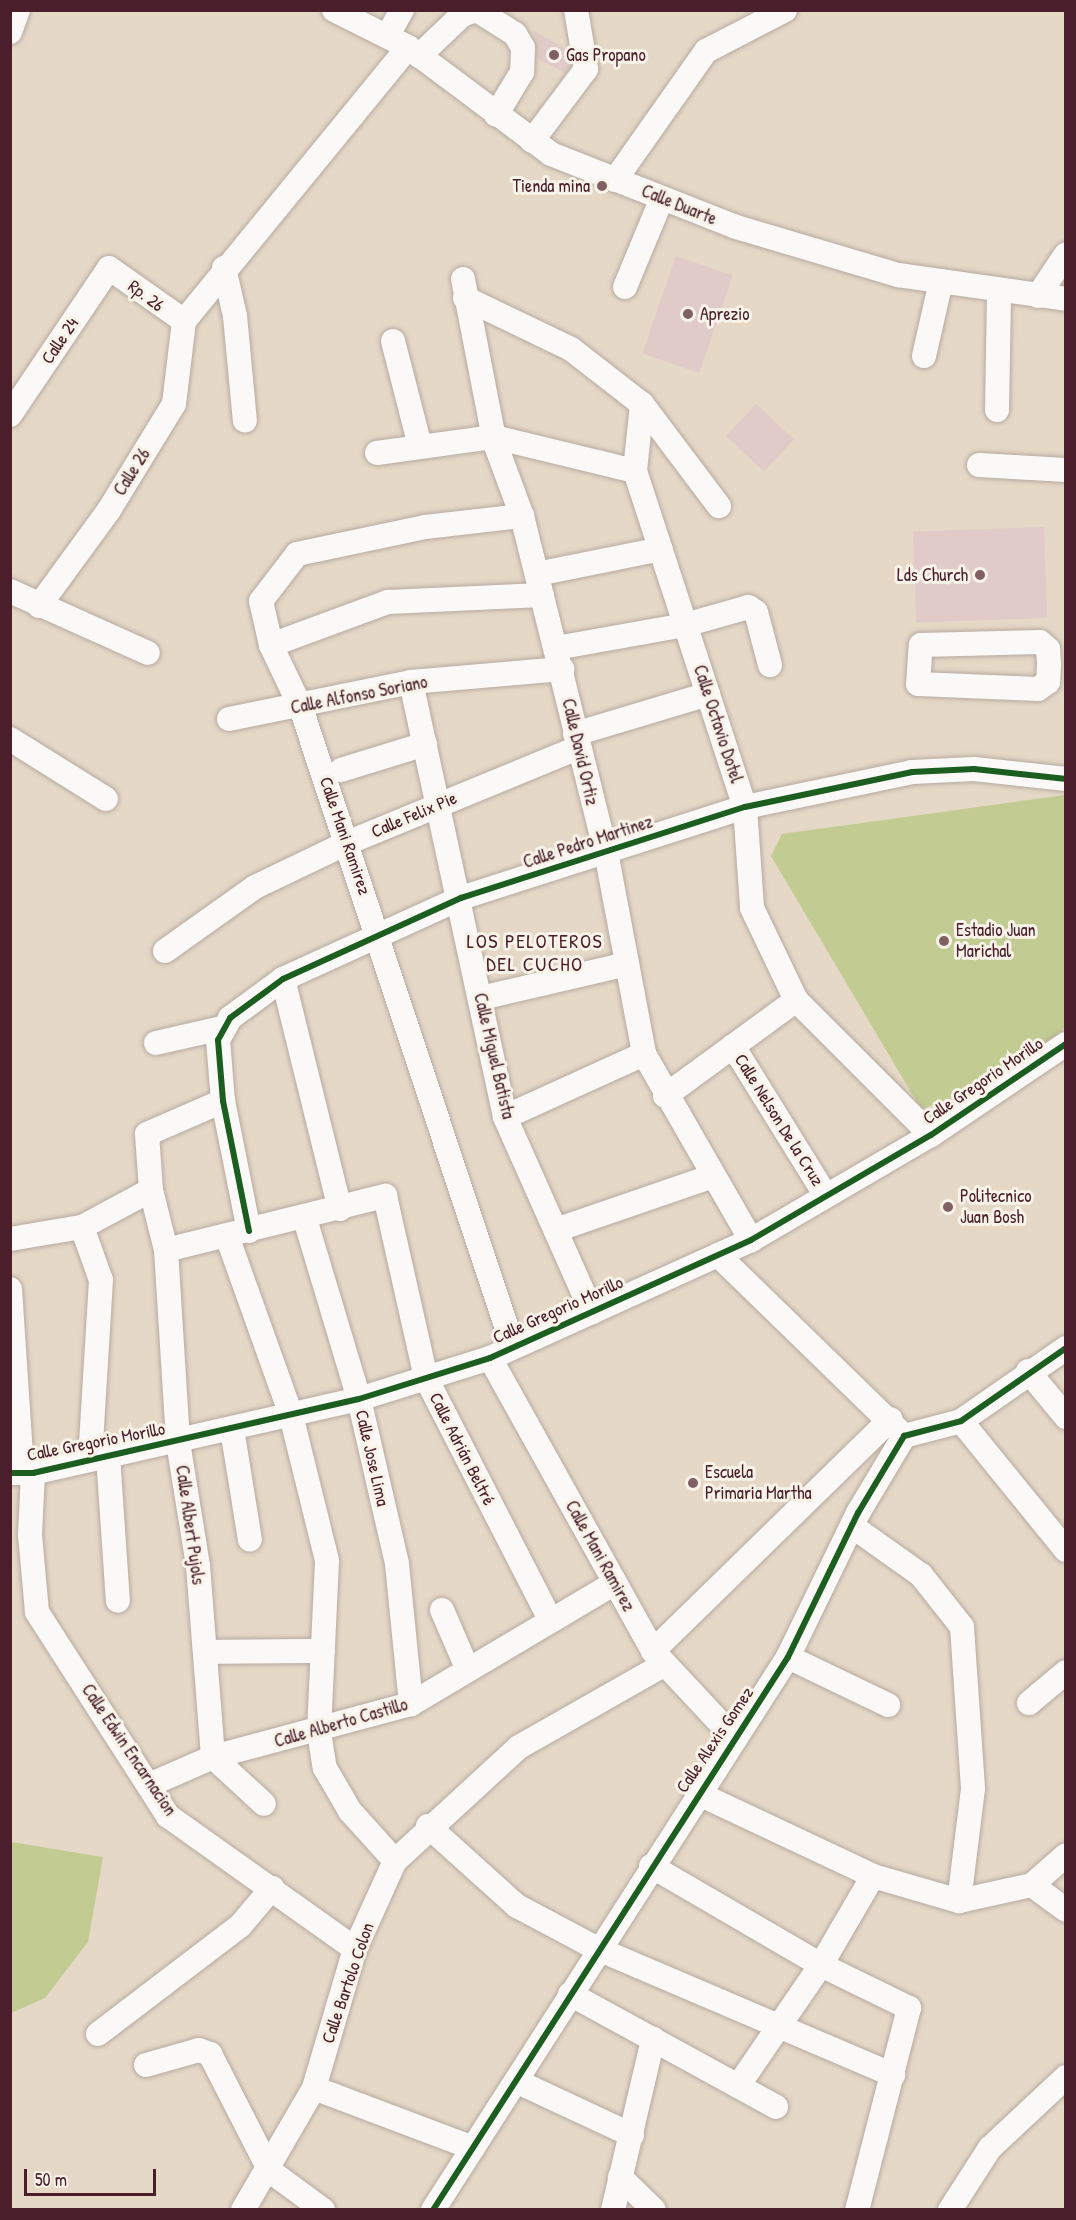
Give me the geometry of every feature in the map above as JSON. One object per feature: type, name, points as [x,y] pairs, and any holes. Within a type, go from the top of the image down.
[{"type":"street","points":[[10,32],[18,10]]},
{"type":"street","name":"Calle Duarte","points":[[334,10],[405,46],[532,141],[615,180],[736,228],[898,275],[1065,299]]},
{"type":"street","points":[[402,10],[405,46]]},
{"type":"street","points":[[184,321],[224,268],[405,46],[462,15],[476,10],[515,34],[523,48],[522,72],[496,115]]},
{"type":"street","points":[[532,141],[586,69],[576,10]]},
{"type":"street","points":[[615,180],[706,51],[785,10]]},
{"type":"street","points":[[626,287],[662,198]]},
{"type":"street","points":[[1038,296],[1065,254]]},
{"type":"street","name":"Rp. 26","points":[[109,268],[184,321]]},
{"type":"street","name":"Calle 24","points":[[10,415],[109,268]]},
{"type":"street","points":[[224,268],[235,316],[245,421]]},
{"type":"street","points":[[924,356],[941,281]]},
{"type":"street","name":"Calle David Ortiz","points":[[642,404],[571,350],[464,289],[494,437],[522,516],[559,658],[576,741],[606,852],[644,1054],[665,1096],[751,1240]]},
{"type":"street","points":[[997,410],[999,290]]},
{"type":"street","name":"Calle 26","points":[[39,606],[109,510],[174,404],[184,321]]},
{"type":"street","points":[[393,341],[420,446]]},
{"type":"street","points":[[377,453],[494,437],[635,471],[642,404]]},
{"type":"street","points":[[642,404],[719,506]]},
{"type":"street","points":[[979,465],[1065,470]]},
{"type":"street","name":"Calle Octavio Dotel","points":[[635,471],[745,807],[752,908],[796,999],[932,1135]]},
{"type":"street","name":"Calle Mani Ramirez","points":[[513,1347],[302,708],[271,645],[261,601],[297,554],[425,527],[522,516]]},
{"type":"street","points":[[271,645],[388,602],[540,585],[660,549]]},
{"type":"street","points":[[10,591],[148,653]]},
{"type":"street","name":"Calle Alfonso Soriano","points":[[230,719],[302,708],[411,682],[559,658],[748,607],[756,612],[770,665]]},
{"type":"street","points":[[1040,642],[1048,649],[1057,665],[1048,682],[1038,689],[923,688],[917,679],[918,649],[926,643],[1040,642]]},
{"type":"street","name":"Calle Miguel Batista","points":[[411,682],[461,898],[506,1117],[592,1312]]},
{"type":"street","name":"Calle Felix Pie","points":[[165,951],[255,887],[347,843],[439,804],[576,741],[708,694]]},
{"type":"street","points":[[10,739],[106,799]]},
{"type":"street","points":[[341,770],[425,744]]},
{"type":"street","name":"Calle Pedro Martinez","points":[[222,1028],[283,979],[461,898],[745,807],[912,772],[974,770],[1065,779]]},
{"type":"street","points":[[481,998],[627,964]]},
{"type":"street","points":[[166,1250],[340,1209],[283,979]]},
{"type":"street","points":[[665,1096],[796,999]]},
{"type":"street","points":[[156,1043],[222,1028]]},
{"type":"street","points":[[222,1028],[218,1040],[238,1233],[291,1415],[327,1561],[319,1732],[325,1768],[350,1811],[395,1861]]},
{"type":"street","name":"Calle Gregorio Morillo","points":[[22,1472],[178,1442],[359,1399],[490,1358],[751,1240],[824,1193],[932,1135],[1065,1044]]},
{"type":"street","name":"Calle Nelson De la Cruz","points":[[733,1046],[824,1193]]},
{"type":"street","points":[[506,1117],[644,1054]]},
{"type":"street","name":"Calle Albert Pujols","points":[[213,1757],[198,1566],[178,1442],[166,1250],[151,1190],[147,1134],[223,1101]]},
{"type":"street","points":[[556,1230],[713,1176]]},
{"type":"street","points":[[10,1239],[82,1227],[151,1190]]},
{"type":"street","name":"Calle Adrián Beltré","points":[[340,1209],[386,1197],[426,1378],[551,1621]]},
{"type":"street","name":"Calle Jose Lima","points":[[305,1219],[359,1399],[397,1564],[411,1704]]},
{"type":"street","points":[[82,1227],[101,1280],[99,1458],[118,1600]]},
{"type":"street","points":[[718,1255],[897,1428],[961,1421],[1028,1371],[1065,1348]]},
{"type":"street","name":"Calle Edwin Encarnacion","points":[[10,1290],[22,1472],[37,1612],[168,1816],[355,1949]]},
{"type":"street","name":"Calle Mani Ramirez","points":[[490,1358],[659,1658],[734,1738]]},
{"type":"street","points":[[1028,1371],[1065,1417]]},
{"type":"street","points":[[961,1421],[1065,1550]]},
{"type":"street","name":"Calle Alexis Gomez","points":[[433,2210],[697,1793],[788,1657],[897,1428]]},
{"type":"street","name":"Calle Bartolo Colon","points":[[243,2210],[270,2171],[314,2088],[355,1949],[395,1861],[428,1826],[519,1747],[659,1658],[897,1428]]},
{"type":"street","points":[[232,1429],[250,1540]]},
{"type":"street","points":[[852,1526],[921,1575],[962,1627],[973,1789],[959,1901]]},
{"type":"street","name":"Calle Alberto Castillo","points":[[149,1785],[213,1757],[319,1732],[411,1704],[615,1583]]},
{"type":"street","points":[[442,1610],[468,1670]]},
{"type":"street","points":[[205,1652],[323,1651]]},
{"type":"street","points":[[788,1657],[888,1705]]},
{"type":"street","points":[[1029,1703],[1065,1672]]},
{"type":"street","points":[[213,1757],[264,1804]]},
{"type":"street","points":[[697,1793],[873,1876],[959,1901],[1032,1885],[1065,1855]]},
{"type":"street","points":[[428,1826],[517,1906],[598,1949],[893,2075]]},
{"type":"street","points":[[651,1866],[821,1965],[909,2008],[857,2210]]},
{"type":"street","points":[[738,2086],[821,1965],[873,1876]]},
{"type":"street","points":[[1032,1885],[1065,1910]]},
{"type":"street","points":[[98,2034],[240,1926],[272,1888]]},
{"type":"street","points":[[570,1995],[653,2038],[776,2107]]},
{"type":"street","points":[[613,2210],[653,2038]]},
{"type":"street","points":[[146,2065],[199,2050],[210,2054],[270,2171],[323,2210]]},
{"type":"street","points":[[950,2210],[990,2148],[1065,2077]]},
{"type":"street","points":[[516,2080],[632,2135]]},
{"type":"street","points":[[314,2088],[473,2148]]},
{"type":"street","points":[[620,2177],[654,2210]]},
{"type":"green space","name":"Estadio Juan Marichal","points":[[1065,795],[1065,1026],[1050,1047],[980,1091],[921,1109],[771,856],[782,834]]},
{"type":"green space","points":[[11,1842],[103,1857],[88,1942],[45,1998],[11,2013]]},
{"type":"building","name":"Gas Propano","points":[[534,31],[568,50],[571,65],[565,73],[537,58]]},
{"type":"building","name":"Aprezio","points":[[676,256],[733,276],[699,373],[642,353]]},
{"type":"building","points":[[756,404],[794,439],[764,472],[726,436]]},
{"type":"building","name":"Lds Church","points":[[1044,527],[1047,618],[916,623],[913,532]]},
{"type":"cycle path","points":[[249,1231],[223,1101],[218,1040],[230,1018],[283,979],[461,898],[745,807],[912,772],[974,769],[1066,779]]},
{"type":"cycle path","points":[[10,1473],[33,1473],[359,1399],[490,1358],[751,1240],[931,1135],[1066,1044]]},
{"type":"cycle path","points":[[433,2210],[788,1657],[858,1513],[904,1436],[961,1421],[1066,1348]]},
{"type":"place","name":"Gas Propano","points":[[554,55]]},
{"type":"place","name":"Tienda mina","points":[[602,186]]},
{"type":"place","name":"Aprezio","points":[[688,314]]},
{"type":"place","name":"Lds Church","points":[[980,575]]},
{"type":"place","name":"Estadio Juan Marichal","points":[[944,941]]},
{"type":"place","name":"Politecnico Juan Bosh","points":[[948,1207]]},
{"type":"place","name":"Escuela Primaria Martha","points":[[693,1483]]},
{"type":"district","name":"LOS PELOTEROS DEL CUCHO","points":[[535,952]]}]
